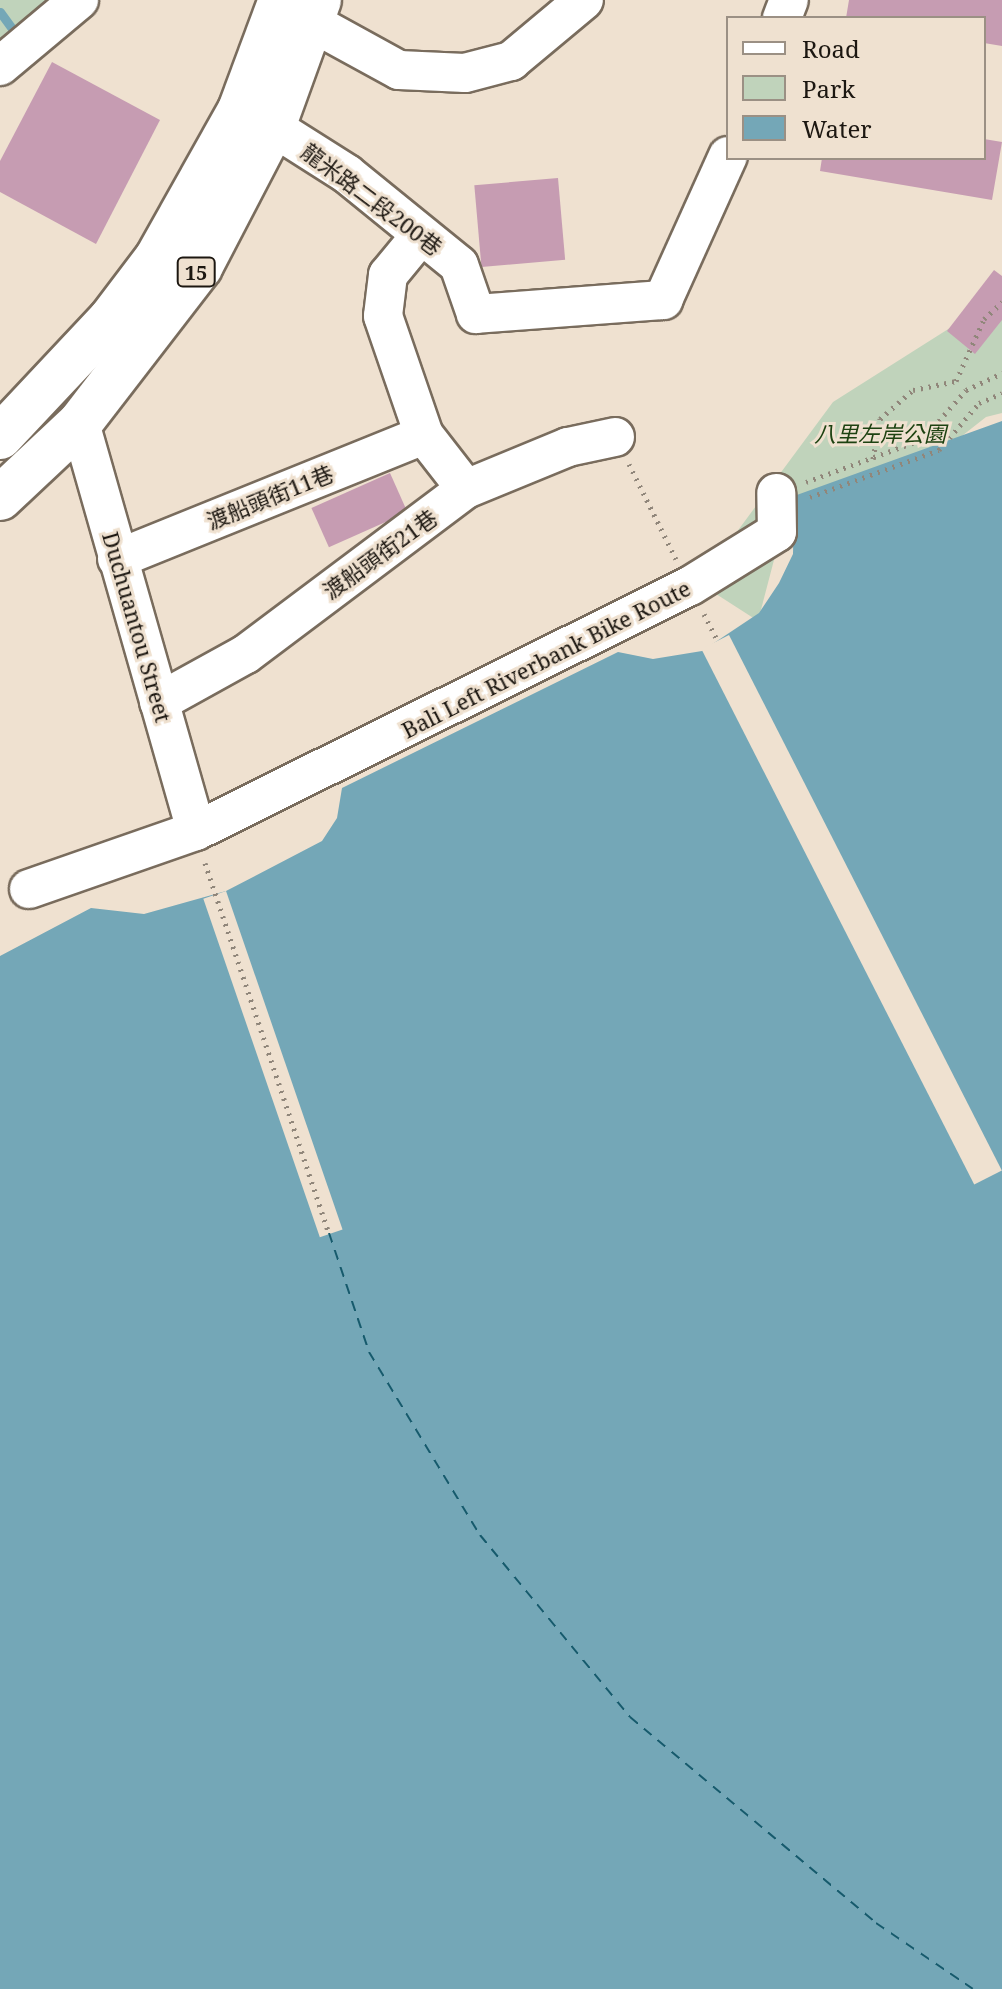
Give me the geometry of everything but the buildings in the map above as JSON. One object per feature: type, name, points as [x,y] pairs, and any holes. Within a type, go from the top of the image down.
[{"type":"main road","name":"15","points":[[0,498],[80,423],[200,267],[273,127],[304,8]]},
{"type":"main road","name":"15","points":[[0,437],[110,320],[157,258],[240,110],[304,8]]},
{"type":"street","points":[[0,66],[79,0]]},
{"type":"street","points":[[304,8],[399,70],[465,73],[511,61],[584,0]]},
{"type":"street","name":"龍米路二段200巷","points":[[273,127],[459,265],[476,314],[663,300],[726,160]]},
{"type":"street","points":[[421,235],[388,275],[383,316],[424,435],[466,489]]},
{"type":"street","name":"Duchuantou Street","points":[[80,423],[196,831]]},
{"type":"street","name":"渡船頭街11巷","points":[[117,559],[424,435]]},
{"type":"street","name":"渡船頭街21巷","points":[[159,702],[246,654],[466,489],[568,447],[615,437]]},
{"type":"street","name":"Bali Left Riverbank Bike Route","points":[[29,889],[196,831],[690,586],[777,532],[776,502]]},
{"type":"path","points":[[873,459],[880,419],[913,390],[956,381],[984,319],[1002,302]]},
{"type":"path","points":[[776,502],[923,439],[966,390],[1002,373]]},
{"type":"path","points":[[776,502],[939,450],[979,403],[1002,393]]},
{"type":"path","points":[[615,437],[718,642]]},
{"type":"path","points":[[214,894],[329,1233]]},
{"type":"green space","points":[[0,0],[54,0],[0,46]]},
{"type":"green space","name":"八里左岸公園","points":[[1002,295],[1002,413],[986,417],[901,484],[804,504],[774,560],[758,621],[699,583],[833,402]]},
{"type":"water","points":[[1002,421],[1002,1989],[0,1989],[0,956],[91,908],[144,914],[226,891],[322,841],[337,818],[342,788],[618,652],[653,659],[702,651],[759,613],[779,583],[793,554],[794,496]]},
{"type":"pier","points":[[729,635],[1002,1170],[974,1185],[701,649]]},
{"type":"pier","points":[[226,891],[343,1229],[320,1237],[203,899]]},
{"type":"waterway","points":[[0,12],[17,35]]},
{"type":"ferry route","points":[[329,1233],[369,1352],[480,1535],[630,1717],[876,1923],[973,1989]]}]
